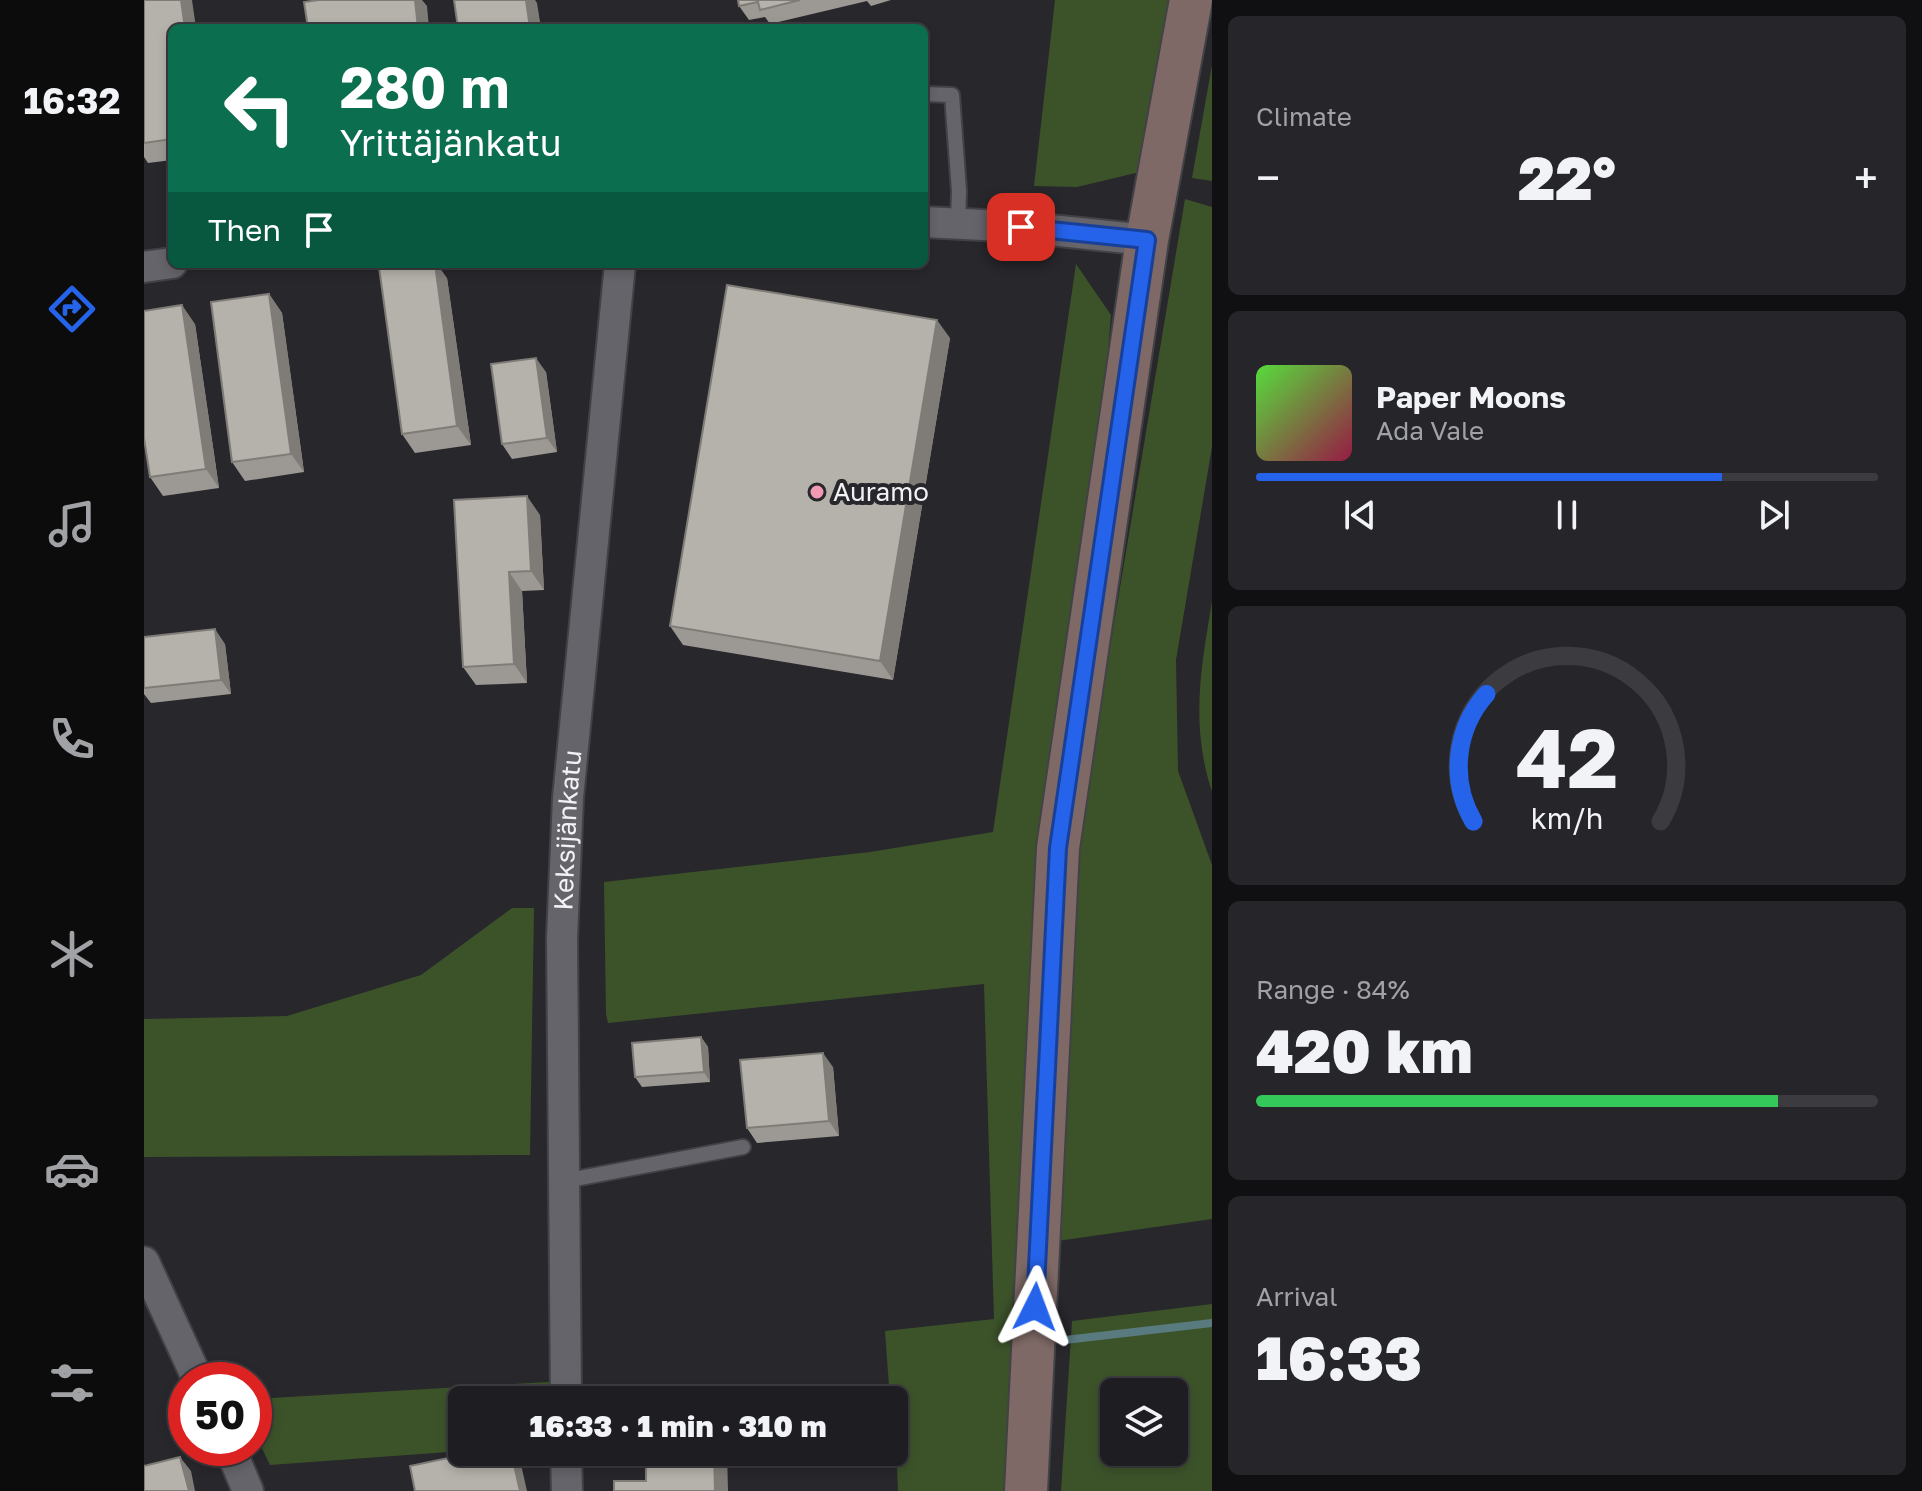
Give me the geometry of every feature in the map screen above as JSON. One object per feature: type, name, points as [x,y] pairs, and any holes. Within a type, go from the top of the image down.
[{"type":"main road","points":[[1026,1491],[1058,848],[1147,240],[1191,0]]},
{"type":"street","points":[[928,222],[1147,240]]},
{"type":"street","points":[[144,267],[168,264]]},
{"type":"street","name":"Keksijänkatu","points":[[566,1386],[562,938],[568,798],[620,268]]},
{"type":"street","points":[[144,1262],[190,1362]]},
{"type":"street","points":[[238,1466],[248,1491]]},
{"type":"street","points":[[566,1466],[567,1491]]},
{"type":"lane","points":[[928,94],[952,95],[959,191],[958,223]]},
{"type":"lane","points":[[564,1181],[743,1147]]},
{"type":"green space","points":[[1055,0],[1170,0],[1144,171],[1077,187],[1034,186]]},
{"type":"green space","points":[[1212,65],[1212,181],[1192,178]]},
{"type":"green space","points":[[1185,199],[1212,207],[1212,447],[1176,660],[1178,771],[1212,865],[1212,1219],[1057,1241],[1077,845]]},
{"type":"green space","points":[[1076,264],[1111,315],[1010,1491],[898,1491],[897,1466],[908,1466],[908,1386],[889,1386],[885,1331],[994,1319],[984,984],[608,1023],[604,882],[870,852],[993,832]]},
{"type":"green space","points":[[1212,601],[1212,792],[1205,767],[1199,720],[1201,673]]},
{"type":"green space","points":[[512,908],[534,908],[530,1155],[144,1157],[144,1019],[287,1016],[421,975]]},
{"type":"green space","points":[[1212,1304],[1212,1491],[1061,1491],[1072,1321]]},
{"type":"green space","points":[[549,1382],[549,1386],[480,1386]]},
{"type":"green space","points":[[448,1388],[448,1452],[272,1465],[272,1398]]},
{"type":"building","points":[[144,0],[181,0],[184,24],[168,24],[168,140],[144,143]]},
{"type":"building","points":[[415,0],[418,24],[307,24],[304,2]]},
{"type":"building","points":[[454,0],[526,0],[529,24],[457,24]]},
{"type":"building","points":[[738,0],[800,0],[760,10],[758,2],[739,6]]},
{"type":"building","points":[[379,268],[436,268],[457,426],[402,434]]},
{"type":"building","name":"Auramo","points":[[727,285],[937,320],[880,661],[670,626]]},
{"type":"building","points":[[269,294],[291,454],[232,462],[211,302]]},
{"type":"building","points":[[182,305],[206,469],[150,477],[144,438],[144,311]]},
{"type":"building","points":[[536,358],[547,438],[502,444],[491,364]]},
{"type":"building","points":[[527,496],[531,571],[509,572],[514,664],[463,667],[454,500]]},
{"type":"building","points":[[215,629],[221,680],[144,688],[144,637]]},
{"type":"building","points":[[701,1037],[704,1072],[635,1077],[632,1043]]},
{"type":"building","points":[[823,1053],[829,1121],[747,1128],[740,1060]]},
{"type":"building","points":[[448,1458],[448,1466],[514,1466],[520,1491],[415,1491],[410,1466]]},
{"type":"building","points":[[168,1460],[168,1466],[182,1466],[189,1491],[144,1491],[144,1466]]},
{"type":"building","points":[[646,1466],[714,1466],[715,1491],[614,1491],[614,1481],[646,1481]]},
{"type":"waterway","points":[[1065,1340],[1212,1323]]},
{"type":"place","name":"Auramo","points":[[817,492]]},
{"type":"route","points":[[1021,227],[1147,240],[1058,848],[1035,1307]]}]
